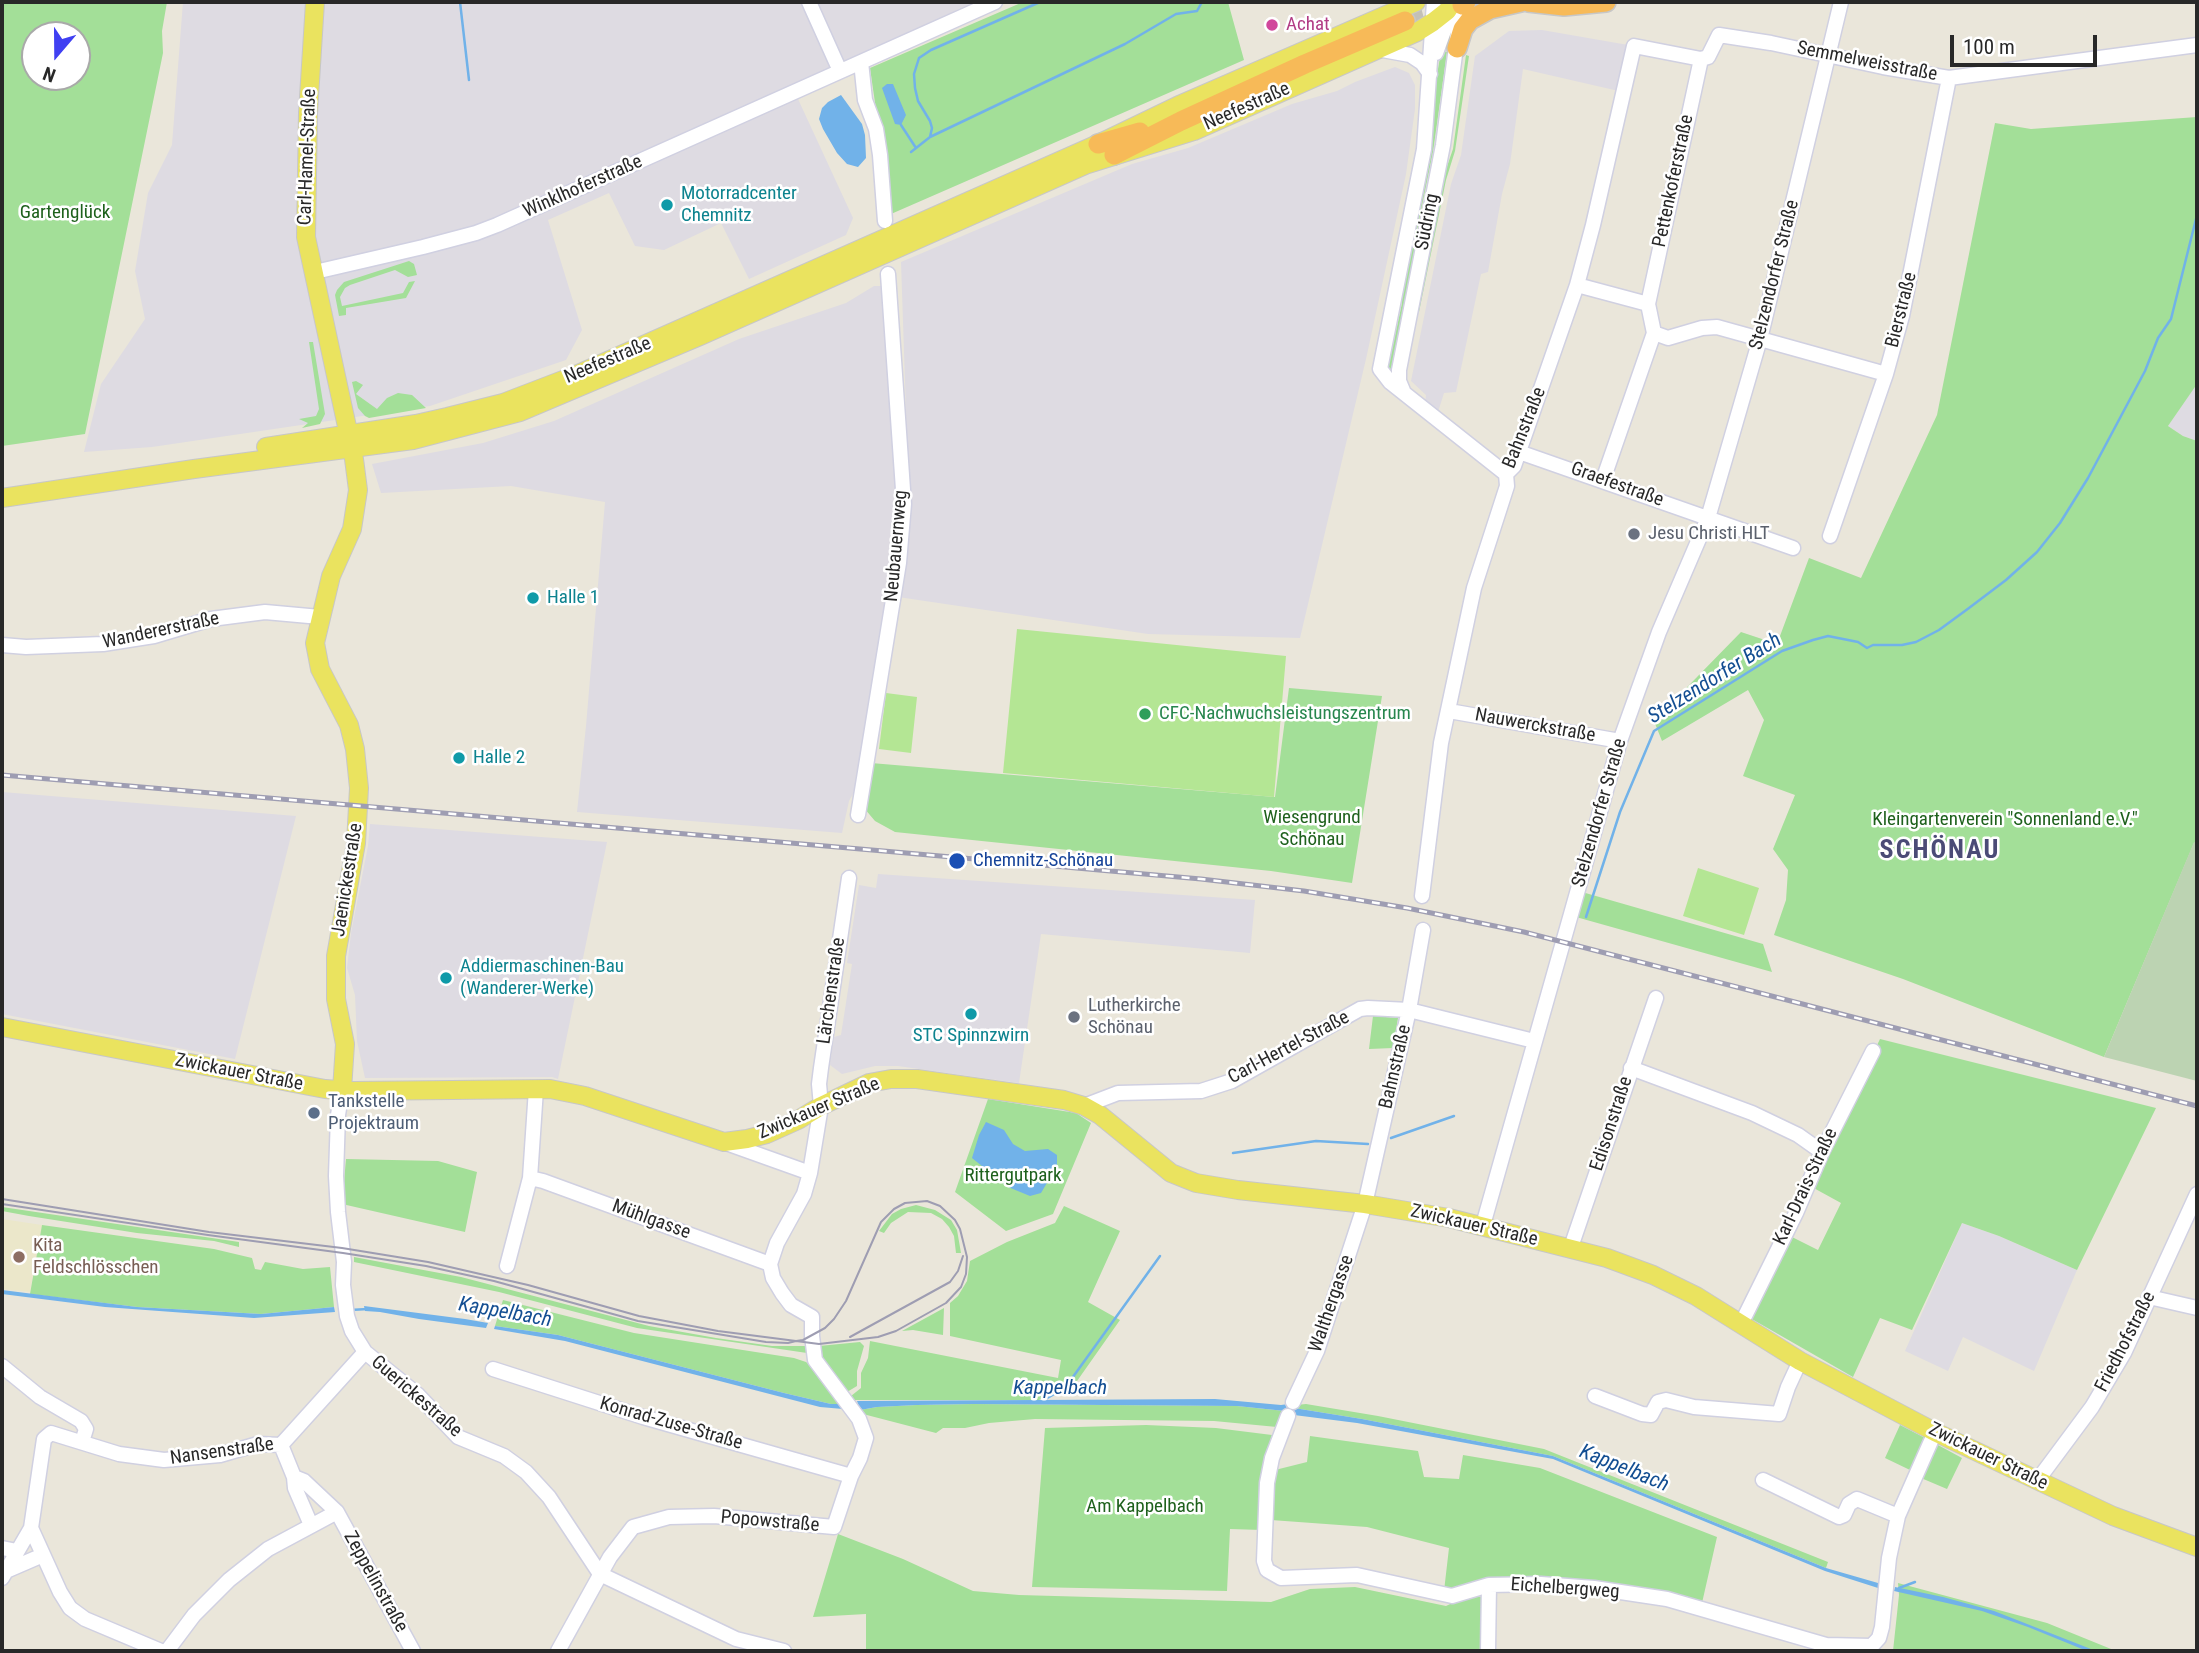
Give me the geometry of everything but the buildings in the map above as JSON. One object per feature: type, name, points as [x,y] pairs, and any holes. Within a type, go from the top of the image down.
[{"type":"highway","points":[[1457,48],[1469,20],[1490,9],[1521,2]]},
{"type":"highway","points":[[1528,2],[1554,6],[1606,2]]},
{"type":"highway","name":"Neefestraße","points":[[1106,150],[1181,121],[1305,64],[1439,8]]},
{"type":"main road","name":"Carl-Hamel-Straße","points":[[315,2],[308,113],[306,237],[349,442]]},
{"type":"main road","name":"Neefestraße","points":[[2,487],[349,442],[413,440],[520,412],[700,337],[1085,165],[1106,150],[1194,131],[1417,32],[1439,8]]},
{"type":"main road","points":[[1106,150],[1177,106],[1439,8]]},
{"type":"main road","name":"Neefestraße","points":[[2,498],[349,442]]},
{"type":"main road","name":"Jaenickestraße","points":[[342,1090],[345,1044],[336,999],[336,956],[356,843],[359,788],[355,749],[349,725],[317,662],[316,635],[331,576],[355,518],[358,490],[349,442]]},
{"type":"main road","name":"Zwickauer Straße","points":[[2,1027],[273,1080],[342,1090],[536,1089],[585,1096],[724,1142],[767,1134],[869,1083],[891,1079],[917,1079],[1064,1100],[1084,1106],[1100,1115],[1171,1173],[1196,1183],[1365,1204],[1483,1225],[1606,1258],[1676,1284],[1801,1361],[1935,1432],[2113,1516],[2197,1547]]},
{"type":"street","points":[[809,2],[840,71]]},
{"type":"street","name":"Winklhoferstraße","points":[[315,272],[434,244],[497,225],[995,2]]},
{"type":"street","name":"Stelzendorfer Straße","points":[[1483,1225],[1620,741],[1659,632],[1707,518],[1760,339],[1841,2]]},
{"type":"street","name":"Südring","points":[[1405,395],[1399,381],[1399,370],[1443,145],[1457,48],[1456,32],[1439,8]]},
{"type":"street","name":"Südring","points":[[1439,8],[1424,149],[1380,362],[1384,376],[1405,395],[1506,474]]},
{"type":"street","name":"Semmelweisstraße","points":[[1701,59],[1708,57],[1719,36],[1771,43],[1906,72],[1949,78],[2197,45]]},
{"type":"street","name":"Bahnstraße","points":[[1422,896],[1441,743],[1474,588],[1507,486],[1506,474],[1514,466],[1577,285],[1634,46],[1701,59]]},
{"type":"street","points":[[1376,49],[1410,55],[1422,62],[1430,74]]},
{"type":"street","name":"Pettenkoferstraße","points":[[1648,304],[1701,59]]},
{"type":"street","points":[[861,62],[864,100],[876,129],[880,155],[885,220]]},
{"type":"street","name":"Bierstraße","points":[[1830,536],[1886,374],[1914,262],[1949,78]]},
{"type":"street","name":"Neubauernweg","points":[[858,815],[899,563],[904,504],[888,274]]},
{"type":"street","points":[[1577,285],[1648,304],[1654,333],[1603,480]]},
{"type":"street","points":[[1654,333],[1668,338],[1702,328],[1717,327],[1886,374]]},
{"type":"street","name":"Graefestraße","points":[[1519,452],[1793,548]]},
{"type":"street","name":"Wandererstraße","points":[[2,645],[26,647],[103,644],[154,636],[212,619],[265,612],[320,617]]},
{"type":"street","name":"Nauwerckstraße","points":[[1449,711],[1620,741]]},
{"type":"street","name":"Lärchenstraße","points":[[821,1105],[820,1076],[849,878]]},
{"type":"street","name":"Bahnstraße","points":[[1365,1204],[1409,1010],[1423,930]]},
{"type":"street","name":"Edisonstraße","points":[[1570,1250],[1656,998]]},
{"type":"street","name":"Carl-Hertel-Straße","points":[[1084,1106],[1118,1093],[1201,1091],[1233,1081],[1360,1009],[1409,1010],[1534,1041]]},
{"type":"street","name":"Karl-Drais-Straße","points":[[1741,1324],[1872,1051]]},
{"type":"street","points":[[1631,1068],[1752,1113],[1798,1135],[1822,1152]]},
{"type":"street","points":[[507,1266],[537,1180],[536,1089]]},
{"type":"street","name":"Guerickestraße","points":[[342,1090],[338,1115],[337,1198],[346,1310],[352,1331],[365,1352],[418,1395],[458,1437],[504,1456],[526,1472],[549,1497],[600,1574]]},
{"type":"street","points":[[770,1264],[777,1243],[804,1194],[821,1105]]},
{"type":"street","name":"Zwickauer Straße","points":[[724,1142],[810,1173]]},
{"type":"street","name":"Mühlgasse","points":[[537,1180],[770,1264]]},
{"type":"street","name":"Friedhofstraße","points":[[2037,1481],[2092,1408],[2124,1353],[2197,1194]]},
{"type":"street","name":"Walthergasse","points":[[1264,1561],[1267,1483],[1272,1458],[1290,1409],[1317,1351],[1365,1204]]},
{"type":"street","name":"Popowstraße","points":[[558,1651],[610,1557],[633,1527],[669,1517],[714,1516],[834,1527],[850,1476],[860,1458],[866,1438],[859,1419],[844,1396],[815,1360],[811,1336],[812,1317],[791,1305],[773,1279],[770,1264]]},
{"type":"street","points":[[2149,1297],[2197,1308]]},
{"type":"street","name":"Nansenstraße","points":[[31,1528],[44,1439],[51,1433],[119,1454],[164,1460],[220,1455],[258,1444],[281,1445],[365,1352]]},
{"type":"street","points":[[1595,1396],[1651,1415],[1658,1402],[1666,1400],[1694,1408],[1779,1414],[1801,1361]]},
{"type":"street","points":[[2,1366],[40,1398],[81,1422],[86,1429],[82,1442]]},
{"type":"street","name":"Konrad-Zuse-Straße","points":[[493,1369],[643,1417],[850,1476]]},
{"type":"street","points":[[1870,1649],[1879,1638],[1898,1516],[1935,1432]]},
{"type":"street","points":[[281,1445],[311,1525]]},
{"type":"street","name":"Zeppelinstraße","points":[[294,1477],[304,1481],[337,1512],[413,1651]]},
{"type":"street","points":[[1763,1480],[1839,1517],[1844,1515],[1849,1504],[1857,1499],[1898,1516]]},
{"type":"street","name":"Zeppelinstraße","points":[[164,1651],[194,1615],[229,1580],[268,1549],[337,1512]]},
{"type":"street","points":[[4,1575],[31,1528]]},
{"type":"street","points":[[31,1528],[70,1608],[85,1619],[164,1651]]},
{"type":"street","points":[[2,1548],[17,1551]]},
{"type":"street","points":[[4,1575],[43,1555]]},
{"type":"street","name":"Eichelbergweg","points":[[1264,1561],[1267,1570],[1281,1578],[1357,1575],[1452,1596],[1489,1585],[1541,1584],[1667,1599],[1826,1645],[1870,1649]]},
{"type":"street","points":[[600,1574],[736,1645],[784,1651]]},
{"type":"street","points":[[1488,1651],[1489,1585]]},
{"type":"shaded area","points":[[183,2],[974,2],[792,86],[853,218],[846,235],[749,279],[721,223],[664,250],[635,246],[609,193],[548,220],[582,330],[566,360],[430,406],[152,447],[84,452],[101,384],[145,319],[135,271],[148,193],[172,145]]},
{"type":"shaded area","points":[[1542,30],[1634,46],[1623,92],[1523,69],[1510,164],[1488,272],[1481,274],[1456,392],[1444,393],[1438,412],[1425,404],[1426,395],[1411,381],[1451,184],[1461,155],[1475,56],[1509,31]]},
{"type":"shaded area","points":[[1395,67],[1409,73],[1415,85],[1415,109],[1406,174],[1366,359],[1300,638],[1148,634],[898,597],[910,531],[901,262],[1132,164],[1188,148],[1292,104],[1337,91]]},
{"type":"shaded area","points":[[874,286],[886,286],[899,501],[895,569],[857,787],[849,801],[842,833],[577,812],[605,502],[511,486],[381,493],[372,464],[483,443],[554,421],[739,339],[846,303]]},
{"type":"shaded area","points":[[2197,383],[2197,441],[2168,426]]},
{"type":"shaded area","points":[[2,792],[296,816],[235,1059],[2,1014]]},
{"type":"shaded area","points":[[370,824],[607,842],[558,1079],[365,1078],[357,1041],[355,995],[347,968]]},
{"type":"shaded area","points":[[878,874],[1255,900],[1250,953],[1041,934],[1019,1083],[898,1066],[875,1066],[842,1074],[830,1065],[834,1037],[841,1035],[852,964],[847,963],[859,885],[876,888]]},
{"type":"shaded area","name":"Kita Feldschlösschen","points":[[2,1219],[42,1225],[30,1292],[2,1289]]},
{"type":"shaded area","points":[[1962,1223],[2077,1270],[2034,1371],[1963,1337],[1948,1371],[1905,1351]]},
{"type":"green space","name":"Gartenglück","points":[[2,2],[167,2],[162,31],[163,53],[85,434],[2,446]]},
{"type":"green space","points":[[1023,2],[1228,2],[1244,60],[891,214],[870,68]]},
{"type":"green space","points":[[1441,51],[1447,52],[1433,152],[1417,230],[1414,269],[1394,370],[1390,371],[1388,368],[1402,303],[1402,286]]},
{"type":"green space","points":[[1466,55],[1469,56],[1455,151],[1446,180],[1419,312],[1443,178],[1453,149]]},
{"type":"green space","name":"Kleingartenverein \"Sonnenland e.V.\"","points":[[2197,117],[2197,384],[2168,426],[2197,441],[2197,843],[2194,843],[2104,1057],[1903,979],[1774,935],[1786,900],[1788,870],[1773,849],[1795,795],[1743,776],[1764,720],[1748,690],[1662,741],[1654,721],[1741,632],[1777,644],[1809,558],[1861,578],[1937,415],[1995,123],[2031,129]]},
{"type":"green space","points":[[409,261],[414,264],[417,275],[408,277],[395,270],[350,285],[340,297],[342,306],[403,293],[409,282],[415,281],[406,298],[346,308],[346,315],[339,316],[335,295],[344,282]]},
{"type":"green space","points":[[309,342],[313,342],[325,414],[320,424],[302,428],[308,423],[299,419],[316,416],[319,409]]},
{"type":"green space","points":[[352,382],[363,385],[356,394],[377,409],[387,398],[398,393],[412,395],[426,408],[369,418],[358,408]]},
{"type":"green space","name":"CFC-Nachwuchsleistungszentrum","points":[[1017,629],[1286,656],[1274,797],[1003,773]]},
{"type":"green space","name":"Wiesengrund Schönau","points":[[1289,688],[1382,696],[1352,883],[1271,871],[895,832],[875,821],[864,808],[871,763],[1275,797]]},
{"type":"green space","points":[[886,693],[917,697],[911,753],[879,749]]},
{"type":"green space","points":[[2194,842],[2197,843],[2197,1081],[2104,1057]]},
{"type":"green space","points":[[1698,868],[1759,888],[1744,935],[1683,916]]},
{"type":"green space","points":[[1582,892],[1763,944],[1772,972],[1576,917]]},
{"type":"green space","points":[[1373,1016],[1398,1018],[1393,1048],[1369,1049]]},
{"type":"green space","points":[[1880,1039],[2156,1108],[2077,1270],[1962,1223],[1912,1330],[1880,1318],[1853,1377],[1750,1318],[1790,1236],[1818,1250],[1841,1203],[1810,1186]]},
{"type":"green space","name":"Rittergutpark","points":[[988,1099],[1076,1113],[1091,1123],[1053,1214],[1006,1231],[955,1192]]},
{"type":"green space","points":[[346,1159],[438,1161],[477,1172],[465,1232],[342,1204]]},
{"type":"green space","points":[[916,1205],[935,1210],[951,1220],[957,1230],[961,1253],[956,1253],[954,1236],[949,1227],[931,1213],[908,1212],[891,1223],[884,1233],[879,1231],[892,1214]]},
{"type":"green space","points":[[1064,1206],[1120,1231],[1088,1302],[1120,1320],[1070,1391],[1068,1381],[1063,1388],[1039,1400],[853,1400],[851,1396],[861,1388],[861,1373],[868,1358],[870,1341],[1058,1378],[1061,1360],[950,1336],[950,1303],[967,1281],[970,1261],[1007,1242],[1055,1223]]},
{"type":"green space","points":[[2,1207],[239,1242],[239,1247],[214,1241],[137,1233],[29,1216],[2,1211]]},
{"type":"green space","points":[[42,1225],[214,1249],[252,1258],[255,1269],[261,1270],[265,1262],[303,1269],[330,1267],[334,1307],[261,1314],[137,1307],[30,1294]]},
{"type":"green space","points":[[354,1257],[461,1277],[649,1326],[772,1346],[806,1346],[807,1353],[637,1328],[499,1292],[354,1262]]},
{"type":"green space","points":[[503,1300],[634,1333],[794,1358],[812,1367],[841,1404],[784,1393],[558,1335],[495,1326]]},
{"type":"green space","points":[[944,1308],[943,1335],[902,1331]]},
{"type":"green space","points":[[860,1342],[864,1346],[857,1371],[857,1386],[847,1392],[823,1359],[819,1346]]},
{"type":"green space","points":[[973,1404],[1237,1406],[1285,1411],[1277,1427],[1214,1421],[1035,1419],[965,1428],[943,1428],[936,1433],[863,1414],[860,1410]]},
{"type":"green space","points":[[1306,1404],[1544,1449],[1828,1562],[1826,1568],[1553,1456],[1294,1408],[1296,1405]]},
{"type":"green space","name":"Am Kappelbach","points":[[1146,1425],[1216,1428],[1272,1435],[1262,1475],[1262,1530],[1230,1529],[1227,1591],[1032,1587],[1045,1428]]},
{"type":"green space","points":[[1900,1425],[1925,1438],[1910,1470],[1885,1458]]},
{"type":"green space","points":[[1310,1436],[1418,1451],[1424,1477],[1459,1479],[1463,1455],[1540,1468],[1717,1537],[1702,1603],[1592,1581],[1444,1591],[1449,1548],[1367,1527],[1271,1520],[1275,1470],[1307,1462]]},
{"type":"green space","points":[[1938,1445],[1962,1458],[1947,1489],[1921,1478]]},
{"type":"green space","points":[[838,1534],[903,1559],[973,1591],[1019,1595],[1271,1602],[1310,1589],[1355,1587],[1446,1606],[1475,1595],[1483,1598],[1485,1651],[866,1651],[866,1614],[813,1617]]},
{"type":"green space","points":[[1898,1583],[2047,1623],[2116,1651],[1893,1651]]},
{"type":"water","points":[[893,84],[906,115],[901,125],[895,124],[882,88]]},
{"type":"water","points":[[841,95],[862,124],[865,135],[866,158],[858,167],[847,164],[837,153],[819,119],[822,108]]},
{"type":"water","points":[[986,1122],[1004,1130],[1013,1144],[1025,1151],[1048,1149],[1057,1155],[1057,1166],[1041,1193],[1030,1196],[1008,1187],[972,1158]]},
{"type":"water","points":[[2,1290],[137,1307],[261,1314],[334,1307],[335,1312],[254,1318],[105,1307],[2,1294]]},
{"type":"water","points":[[364,1306],[488,1323],[486,1328],[419,1319],[365,1311]]},
{"type":"water","points":[[495,1326],[558,1335],[784,1393],[841,1404],[843,1409],[820,1407],[565,1341],[494,1329]]},
{"type":"water","points":[[1215,1399],[1288,1404],[1285,1411],[1237,1406],[973,1404],[860,1410],[857,1401]]},
{"type":"water","points":[[1294,1408],[1553,1456],[1826,1568],[1878,1583],[1878,1588],[1825,1571],[1553,1459],[1357,1423],[1294,1415]]},
{"type":"water","points":[[1895,1587],[1994,1611],[2096,1651],[2087,1651],[1982,1611],[1894,1591]]},
{"type":"waterway","points":[[460,2],[469,80]]},
{"type":"waterway","points":[[911,152],[930,137],[932,128],[918,101],[915,88],[914,74],[919,58],[931,50],[1040,2]]},
{"type":"waterway","points":[[930,137],[1125,44],[1176,14],[1197,11],[1202,2]]},
{"type":"waterway","points":[[901,125],[916,148]]},
{"type":"waterway","name":"Stelzendorfer Bach","points":[[1586,917],[1620,812],[1654,731],[1782,651],[1813,640],[1828,636],[1858,642],[1867,648],[1873,645],[1916,642],[1939,630],[1969,608],[2037,552],[2060,523],[2088,478],[2145,371],[2158,338],[2171,319],[2197,215]]},
{"type":"waterway","name":"Stelzendorfer Bach","points":[[1391,1138],[1454,1116]]},
{"type":"waterway","name":"Stelzendorfer Bach","points":[[1233,1153],[1316,1141],[1368,1144]]},
{"type":"waterway","name":"Stelzendorfer Bach","points":[[1042,1401],[1065,1388],[1160,1256]]},
{"type":"waterway","name":"Kappelbach","points":[[350,1310],[368,1309]]},
{"type":"waterway","points":[[1899,1588],[1915,1582]]},
{"type":"tunnel","points":[[1405,21],[1450,9]]},
{"type":"tram line","points":[[2,1199],[209,1232],[342,1248],[428,1262],[528,1285],[639,1316],[718,1331],[796,1341],[819,1344],[878,1337],[896,1331],[946,1303],[961,1287],[966,1274],[967,1257],[955,1220],[940,1206],[927,1201],[905,1203],[894,1209],[881,1222],[846,1301],[834,1319],[825,1328],[803,1340],[796,1341],[788,1343],[766,1342],[638,1321],[494,1281],[426,1266],[2,1204]]},
{"type":"tram line","points":[[850,1337],[950,1282],[958,1271],[963,1256]]},
{"type":"railway","points":[[2,775],[1201,879],[1304,891],[1407,908],[1524,932],[2197,1106]]},
{"type":"place","name":"Achat","points":[[1272,25]]},
{"type":"place","name":"Motorradcenter Chemnitz","points":[[667,205]]},
{"type":"place","name":"Jesu Christi HLT","points":[[1634,534]]},
{"type":"place","name":"Halle 1","points":[[533,598]]},
{"type":"place","name":"CFC-Nachwuchsleistungszentrum","points":[[1145,714]]},
{"type":"place","name":"Halle 2","points":[[459,758]]},
{"type":"place","name":"Chemnitz-Schönau","points":[[957,861]]},
{"type":"place","name":"Addiermaschinen-Bau (Wanderer-Werke)","points":[[446,978]]},
{"type":"place","name":"STC Spinnzwirn","points":[[971,1014]]},
{"type":"place","name":"Lutherkirche Schönau","points":[[1074,1017]]},
{"type":"place","name":"Tankstelle Projektraum","points":[[314,1113]]},
{"type":"place","name":"Kita Feldschlösschen","points":[[19,1257]]},
{"type":"district","name":"SCHÖNAU","points":[[1940,851]]}]
